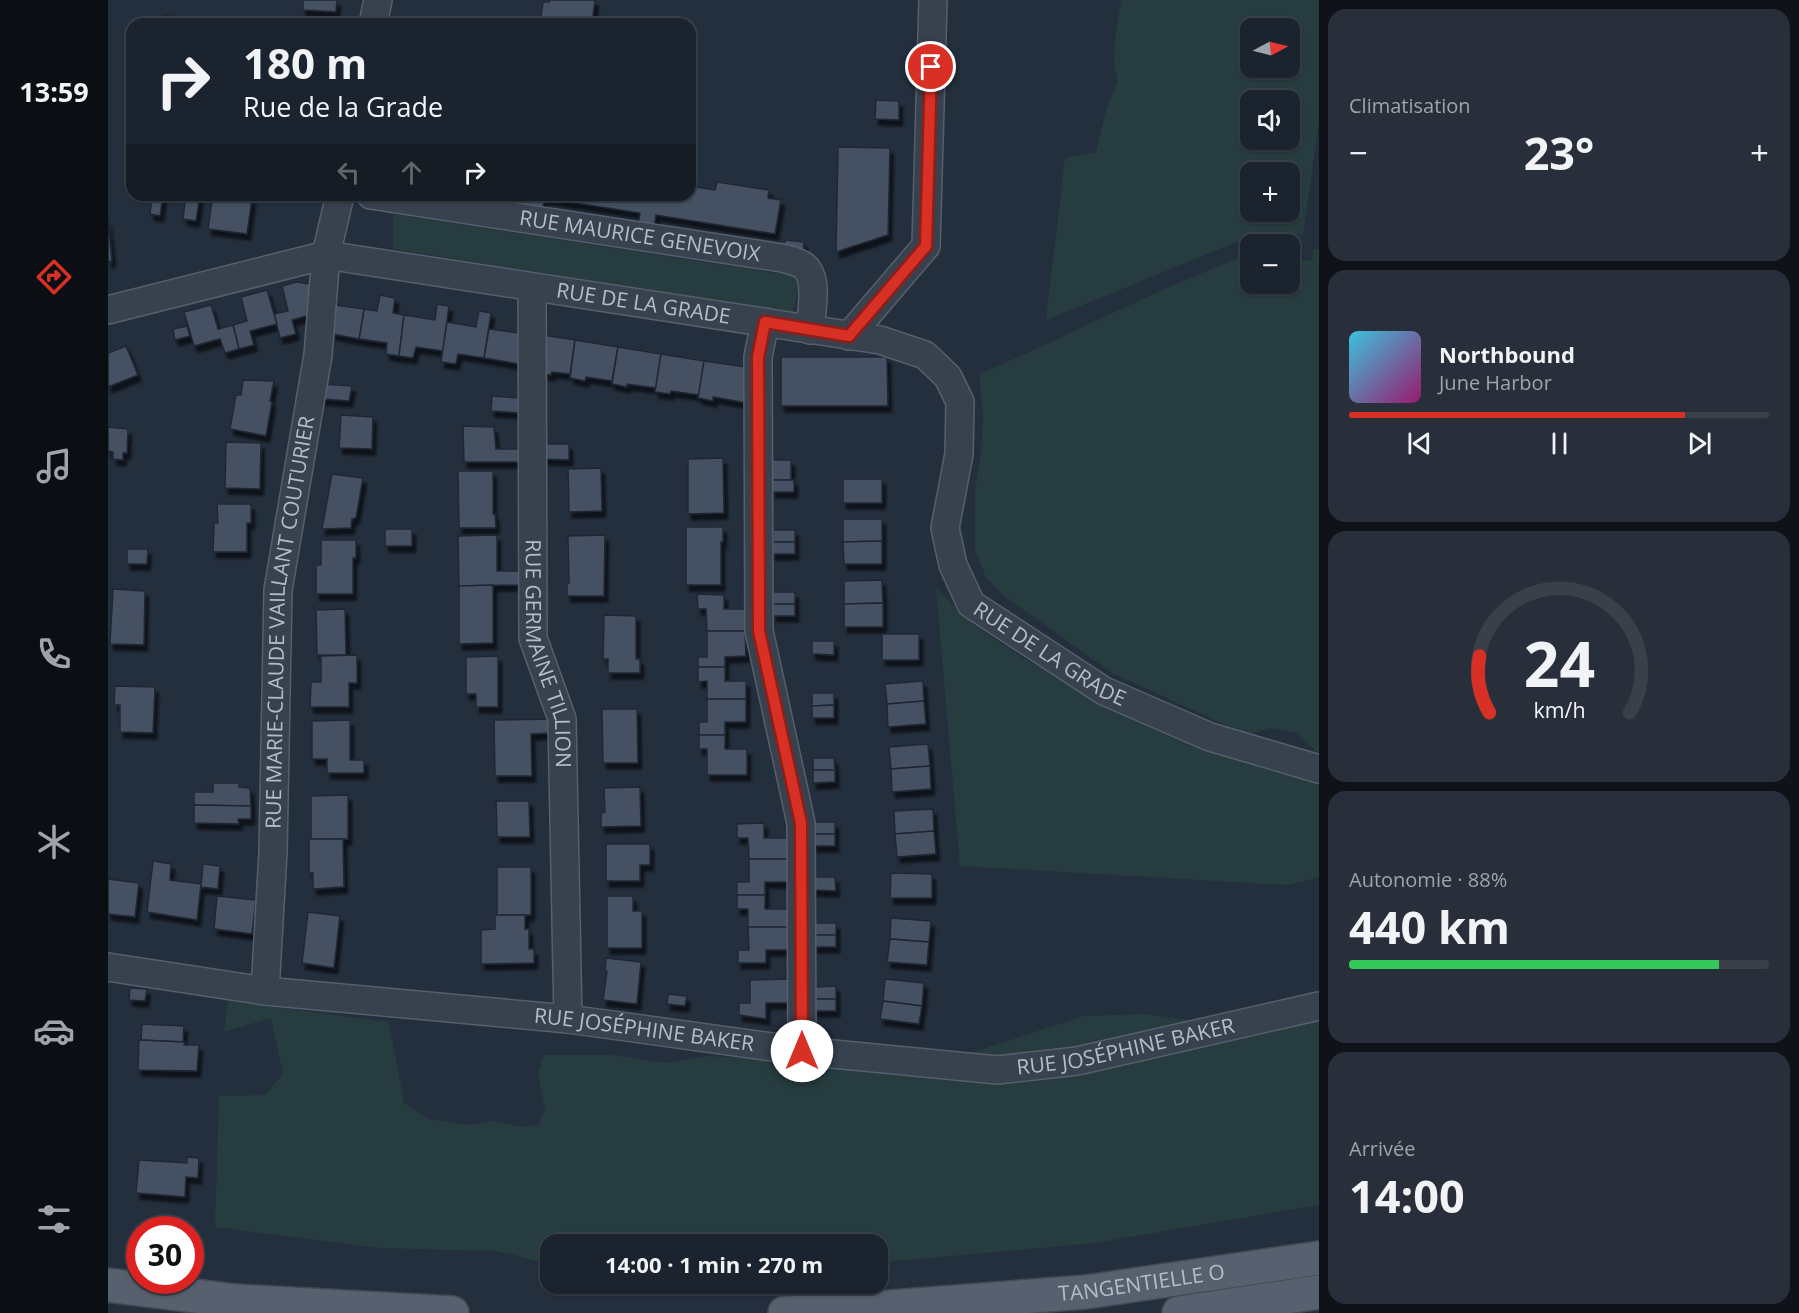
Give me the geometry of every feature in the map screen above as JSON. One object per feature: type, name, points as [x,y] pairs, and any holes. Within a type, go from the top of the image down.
[{"type":"main road","name":"TANGENTIELLE O","points":[[785,1313],[1086,1292],[1319,1258]]},
{"type":"main road","points":[[108,1285],[235,1301],[452,1313]]},
{"type":"main road","name":"TANGENTIELLE O","points":[[1179,1313],[1319,1292]]},
{"type":"street","points":[[374,18],[378,0]]},
{"type":"street","points":[[849,336],[926,246],[933,0]]},
{"type":"street","name":"RUE MARIE-CLAUDE VAILLANT COUTURIER","points":[[265,991],[273,852],[278,590],[318,355],[326,255],[339,201]]},
{"type":"street","name":"RUE MAURICE GENEVOIX","points":[[410,201],[782,258],[804,266],[810,274],[812,288],[810,330]]},
{"type":"street","name":"RUE DE LA GRADE","points":[[108,310],[326,255],[880,340],[925,356],[948,377],[960,402],[959,454],[945,528],[953,565],[971,604],[1104,691],[1210,737],[1319,769]]},
{"type":"street","name":"RUE GERMAINE TILLION","points":[[532,288],[533,638],[562,719],[568,1019]]},
{"type":"street","points":[[765,322],[758,357],[759,631],[801,823],[802,1051]]},
{"type":"street","name":"RUE JOSÉPHINE BAKER","points":[[108,967],[265,991],[568,1019],[802,1051],[998,1070],[1077,1061],[1319,1006]]},
{"type":"green space","points":[[1121,0],[1319,0],[1319,122],[1303,234],[1240,234],[1240,241],[1046,320],[1065,158],[1096,152],[1106,111],[1118,81],[1114,63]]},
{"type":"green space","points":[[393,214],[801,277],[793,313],[393,249]]},
{"type":"green space","points":[[1319,249],[1319,754],[1295,732],[1270,728],[1247,735],[1112,673],[1004,596],[986,577],[975,550],[975,491],[981,454],[983,416],[979,374],[1240,258],[1240,294],[1300,294],[1300,260],[1312,261],[1313,250]]},
{"type":"green space","points":[[936,588],[971,623],[1023,658],[1186,742],[1319,785],[1319,877],[1287,885],[960,866]]},
{"type":"green space","points":[[228,1001],[389,1022],[404,1103],[428,1119],[470,1125],[492,1121],[520,1127],[539,1125],[545,1109],[538,1073],[544,1055],[613,1055],[664,1063],[710,1056],[918,1070],[1084,1016],[1145,1014],[1204,1022],[1319,1022],[1319,1205],[1095,1243],[888,1262],[888,1234],[540,1234],[540,1262],[498,1251],[379,1248],[215,1227],[219,1096],[265,1095],[283,1074],[271,1018],[224,1032]]},
{"type":"building","points":[[303,0],[337,0],[336,12],[303,10]]},
{"type":"building","points":[[550,0],[595,0],[593,18],[541,17],[543,2]]},
{"type":"building","points":[[165,15],[181,18],[164,18]]},
{"type":"building","points":[[876,100],[899,101],[899,120],[875,119]]},
{"type":"building","points":[[838,147],[890,148],[888,235],[836,252]]},
{"type":"building","points":[[717,182],[769,190],[768,198],[781,200],[775,234],[656,215],[654,227],[638,225],[640,213],[563,201],[696,201],[696,187],[715,190]]},
{"type":"building","points":[[151,201],[162,201],[160,216],[150,214]]},
{"type":"building","points":[[185,201],[199,201],[196,221],[183,219]]},
{"type":"building","points":[[212,201],[252,201],[247,234],[208,229]]},
{"type":"building","points":[[500,201],[544,201],[543,210],[500,203]]},
{"type":"building","points":[[108,219],[112,261],[108,262]]},
{"type":"building","points":[[785,240],[804,242],[803,253],[784,251]]},
{"type":"building","points":[[297,282],[315,285],[310,315],[292,320],[296,334],[280,338],[274,314],[288,311],[282,286]]},
{"type":"building","points":[[267,290],[277,324],[250,331],[254,345],[239,349],[233,325],[247,321],[241,297]]},
{"type":"building","points":[[380,295],[395,298],[393,313],[404,315],[399,356],[386,354],[387,343],[359,339],[364,309],[377,311]]},
{"type":"building","points":[[437,304],[449,306],[443,351],[416,347],[413,358],[399,356],[404,315],[435,320]]},
{"type":"building","points":[[211,305],[218,329],[233,325],[239,349],[225,353],[220,339],[194,346],[184,312]]},
{"type":"building","points":[[336,305],[364,309],[359,339],[332,334]]},
{"type":"building","points":[[479,311],[491,313],[484,358],[458,354],[456,364],[441,362],[447,322],[476,327]]},
{"type":"building","points":[[187,326],[190,336],[175,340],[173,329]]},
{"type":"building","points":[[489,329],[519,333],[519,364],[484,358]]},
{"type":"building","points":[[543,335],[575,340],[570,374],[552,372],[551,375],[544,374]]},
{"type":"building","points":[[575,340],[618,347],[612,381],[586,377],[585,381],[570,378]]},
{"type":"building","points":[[126,346],[138,375],[108,387],[108,353]]},
{"type":"building","points":[[618,347],[661,354],[656,388],[612,384]]},
{"type":"building","points":[[661,354],[704,361],[699,395],[671,391],[670,394],[655,392]]},
{"type":"building","points":[[781,357],[887,357],[888,406],[781,406]]},
{"type":"building","points":[[704,361],[747,367],[747,403],[713,397],[713,401],[698,398]]},
{"type":"building","points":[[243,380],[274,381],[266,436],[230,429],[236,395],[241,395]]},
{"type":"building","points":[[323,384],[352,386],[349,401],[321,399]]},
{"type":"building","points":[[492,396],[520,398],[520,413],[491,411]]},
{"type":"building","points":[[341,415],[373,417],[372,449],[339,448]]},
{"type":"building","points":[[463,426],[494,427],[496,449],[520,449],[520,462],[464,462]]},
{"type":"building","points":[[108,427],[128,429],[127,453],[123,453],[123,460],[113,459],[113,452],[108,451]]},
{"type":"building","points":[[226,442],[261,443],[260,489],[225,488]]},
{"type":"building","points":[[544,444],[569,444],[569,460],[544,459]]},
{"type":"building","points":[[723,458],[724,513],[688,514],[688,459]]},
{"type":"building","points":[[771,460],[791,460],[791,480],[772,480]]},
{"type":"building","points":[[601,468],[602,511],[569,512],[568,469]]},
{"type":"building","points":[[458,471],[493,471],[493,514],[495,514],[496,528],[459,528]]},
{"type":"building","points":[[332,474],[363,478],[356,518],[352,519],[351,528],[322,529]]},
{"type":"building","points":[[843,479],[882,479],[882,503],[843,503]]},
{"type":"building","points":[[772,480],[794,480],[794,492],[772,492]]},
{"type":"building","points":[[217,504],[251,504],[251,523],[247,523],[247,552],[213,552],[214,523],[218,523]]},
{"type":"building","points":[[843,519],[882,519],[882,541],[843,542]]},
{"type":"building","points":[[686,527],[723,527],[721,585],[686,585]]},
{"type":"building","points":[[385,529],[412,529],[412,546],[385,546]]},
{"type":"building","points":[[773,530],[795,530],[795,542],[773,542]]},
{"type":"building","points":[[497,535],[497,571],[520,571],[520,585],[459,586],[458,536]]},
{"type":"building","points":[[605,535],[604,596],[567,596],[568,536]]},
{"type":"building","points":[[321,540],[356,540],[356,558],[353,558],[353,594],[316,594],[316,565],[321,565]]},
{"type":"building","points":[[882,541],[882,564],[844,564],[843,542]]},
{"type":"building","points":[[773,542],[795,542],[795,554],[772,554]]},
{"type":"building","points":[[127,549],[148,549],[147,564],[127,564]]},
{"type":"building","points":[[882,580],[883,603],[844,604],[844,581]]},
{"type":"building","points":[[493,585],[493,643],[459,644],[459,586]]},
{"type":"building","points":[[113,589],[145,591],[144,645],[110,644]]},
{"type":"building","points":[[773,592],[795,592],[795,604],[773,604]]},
{"type":"building","points":[[697,594],[724,595],[724,609],[745,609],[745,631],[707,631],[706,609],[698,609]]},
{"type":"building","points":[[883,603],[883,627],[844,627],[844,604]]},
{"type":"building","points":[[773,604],[795,604],[795,616],[773,616]]},
{"type":"building","points":[[345,609],[346,655],[317,655],[316,610]]},
{"type":"building","points":[[604,615],[636,616],[636,659],[640,659],[640,673],[608,673],[608,659],[603,659]]},
{"type":"building","points":[[707,631],[745,631],[746,656],[725,657],[725,667],[698,667],[698,657],[707,657]]},
{"type":"building","points":[[882,634],[919,634],[919,660],[882,660]]},
{"type":"building","points":[[812,641],[834,641],[834,655],[812,654]]},
{"type":"building","points":[[357,655],[357,683],[349,683],[349,707],[310,707],[311,682],[321,682],[321,656]]},
{"type":"building","points":[[498,656],[498,707],[476,707],[476,694],[466,694],[466,657]]},
{"type":"building","points":[[698,667],[725,667],[725,681],[746,681],[746,699],[707,699],[707,681],[698,682]]},
{"type":"building","points":[[923,681],[924,701],[887,704],[885,684]]},
{"type":"building","points":[[115,686],[155,687],[153,733],[120,732],[120,705],[114,705]]},
{"type":"building","points":[[812,693],[834,693],[834,705],[812,706]]},
{"type":"building","points":[[707,699],[746,699],[746,722],[725,722],[725,735],[699,735],[699,722],[707,722]]},
{"type":"building","points":[[924,701],[926,724],[888,727],[887,704]]},
{"type":"building","points":[[834,705],[834,718],[812,718],[812,706]]},
{"type":"building","points":[[602,709],[637,709],[638,763],[603,763]]},
{"type":"building","points":[[555,719],[555,733],[531,734],[532,776],[495,776],[494,720]]},
{"type":"building","points":[[350,720],[350,760],[364,760],[364,773],[327,773],[327,759],[312,759],[312,721]]},
{"type":"building","points":[[699,735],[725,735],[725,749],[747,749],[747,775],[707,775],[707,749],[699,749]]},
{"type":"building","points":[[928,744],[930,766],[891,769],[889,747]]},
{"type":"building","points":[[813,758],[834,758],[835,770],[813,770]]},
{"type":"building","points":[[930,766],[931,789],[892,792],[891,769]]},
{"type":"building","points":[[813,770],[835,770],[835,782],[813,783]]},
{"type":"building","points":[[213,783],[239,783],[239,787],[250,788],[251,806],[194,805],[194,792],[213,792]]},
{"type":"building","points":[[640,787],[641,826],[601,827],[601,813],[605,812],[604,788]]},
{"type":"building","points":[[348,795],[348,839],[311,839],[311,796]]},
{"type":"building","points":[[496,801],[529,801],[530,837],[497,837]]},
{"type":"building","points":[[194,805],[251,806],[251,819],[238,819],[239,824],[194,823]]},
{"type":"building","points":[[933,809],[934,831],[895,834],[894,811]]},
{"type":"building","points":[[813,822],[835,822],[835,834],[813,834]]},
{"type":"building","points":[[764,823],[764,838],[788,838],[788,859],[749,859],[748,838],[737,838],[737,824]]},
{"type":"building","points":[[934,831],[936,854],[897,857],[895,834]]},
{"type":"building","points":[[813,834],[835,834],[835,846],[813,846]]},
{"type":"building","points":[[309,839],[343,839],[344,887],[313,889],[313,873],[309,873]]},
{"type":"building","points":[[606,844],[650,844],[650,865],[640,865],[640,881],[606,881]]},
{"type":"building","points":[[749,859],[788,859],[788,882],[765,882],[765,895],[737,895],[737,882],[749,882]]},
{"type":"building","points":[[153,861],[171,864],[170,880],[201,884],[197,920],[147,912]]},
{"type":"building","points":[[203,864],[220,866],[218,889],[201,887]]},
{"type":"building","points":[[497,867],[531,867],[531,915],[497,915]]},
{"type":"building","points":[[891,873],[932,874],[932,898],[890,898]]},
{"type":"building","points":[[813,877],[835,877],[836,891],[813,890]]},
{"type":"building","points":[[108,879],[139,883],[135,917],[108,914]]},
{"type":"building","points":[[737,895],[765,895],[765,909],[789,909],[789,927],[748,927],[748,909],[737,909]]},
{"type":"building","points":[[217,896],[256,900],[252,934],[214,929]]},
{"type":"building","points":[[607,896],[633,896],[633,911],[642,911],[642,948],[607,948]]},
{"type":"building","points":[[308,912],[340,916],[334,968],[302,963]]},
{"type":"building","points":[[495,915],[525,915],[525,929],[529,929],[529,949],[534,949],[534,963],[481,964],[481,930],[495,929]]},
{"type":"building","points":[[891,918],[931,921],[929,942],[890,939]]},
{"type":"building","points":[[814,923],[836,923],[836,935],[814,935]]},
{"type":"building","points":[[748,927],[789,927],[789,950],[766,950],[766,963],[738,963],[738,950],[749,950]]},
{"type":"building","points":[[814,935],[836,935],[836,947],[814,947]]},
{"type":"building","points":[[890,939],[929,942],[927,965],[887,962]]},
{"type":"building","points":[[606,958],[641,962],[637,1004],[603,1000],[607,971],[605,971]]},
{"type":"building","points":[[789,979],[789,1003],[766,1003],[766,1019],[739,1015],[739,1003],[750,1003],[750,980]]},
{"type":"building","points":[[885,979],[924,983],[922,1006],[883,1001]]},
{"type":"building","points":[[836,986],[836,999],[814,999],[814,987]]},
{"type":"building","points":[[130,988],[147,989],[145,1001],[129,1000]]},
{"type":"building","points":[[668,994],[687,996],[685,1006],[667,1004]]},
{"type":"building","points":[[814,999],[836,999],[836,1011],[814,1011]]},
{"type":"building","points":[[883,1001],[922,1006],[919,1024],[880,1019]]},
{"type":"building","points":[[142,1024],[184,1026],[183,1042],[141,1040]]},
{"type":"building","points":[[139,1040],[185,1042],[184,1045],[199,1045],[197,1071],[138,1070]]},
{"type":"building","points":[[187,1157],[199,1158],[198,1178],[186,1177],[185,1197],[136,1193],[139,1160],[187,1163]]},
{"type":"route","points":[[802,1051],[801,823],[759,631],[758,357],[765,322],[849,336],[926,246],[931,67]]}]
